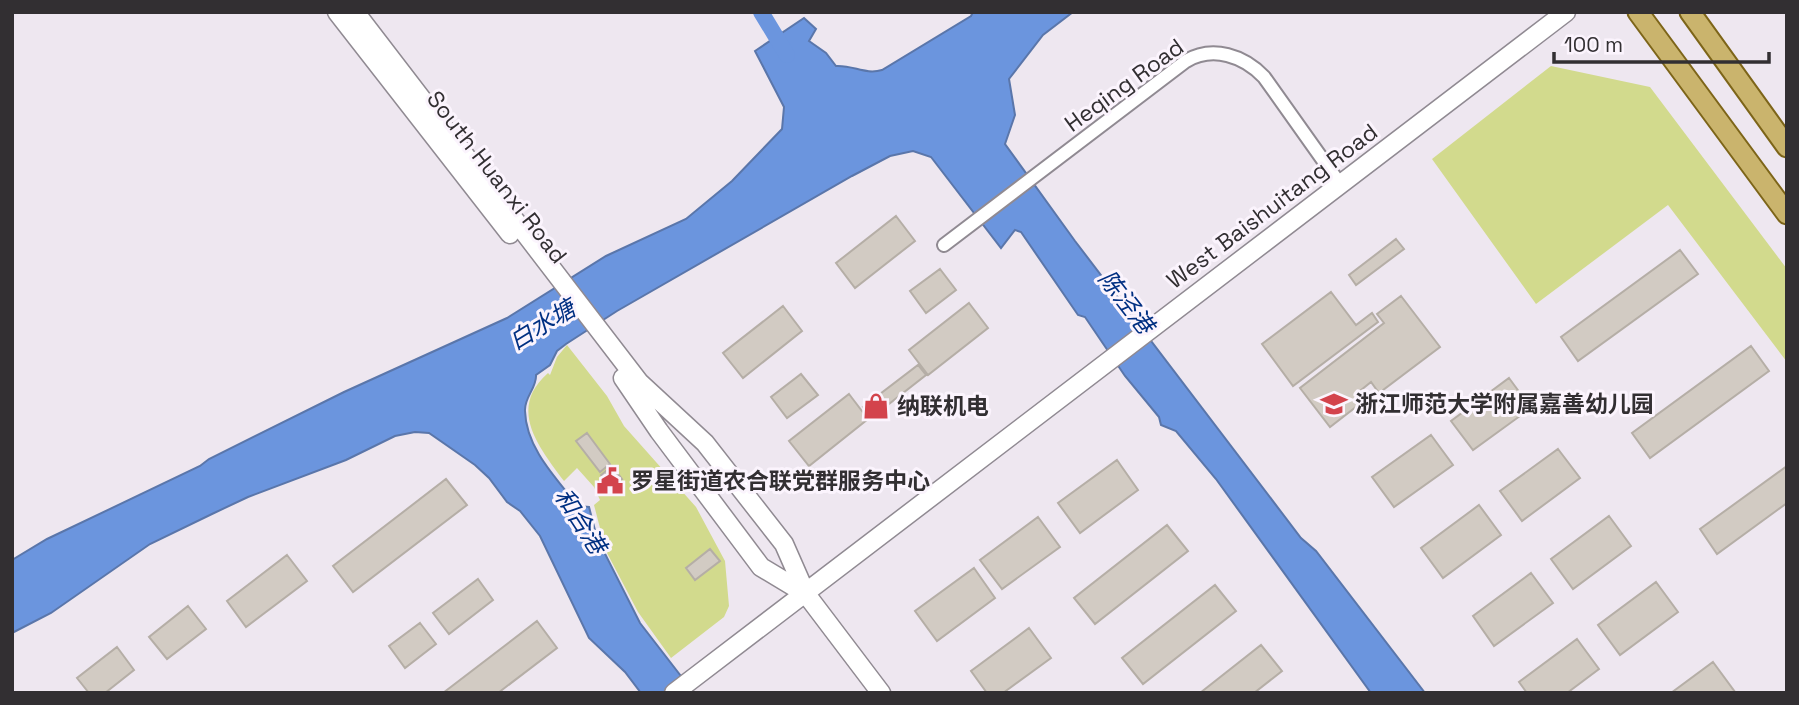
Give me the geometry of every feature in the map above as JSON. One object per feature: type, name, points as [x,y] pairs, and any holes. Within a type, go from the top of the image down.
[{"type":"main road","points":[[1638,12],[1787,214]]},
{"type":"main road","points":[[1690,12],[1787,147]]},
{"type":"street","name":"South Huanxi Road","points":[[337,12],[525,244],[634,385],[659,431],[761,567],[806,594]]},
{"type":"street","name":"South Huanxi Road","points":[[355,12],[525,244]]},
{"type":"street","name":"West Baishuitang Road","points":[[674,693],[1566,12]]},
{"type":"street","name":"Heqing Road","points":[[944,245],[1194,56],[1223,54],[1238,57],[1253,65],[1340,184]]},
{"type":"street","name":"South Huanxi Road","points":[[634,385],[705,443],[784,544],[806,594],[881,693]]},
{"type":"green space","points":[[1551,66],[1650,87],[1787,269],[1787,362],[1668,205],[1536,304],[1432,159]]},
{"type":"green space","points":[[567,345],[607,396],[624,426],[696,507],[725,561],[729,606],[724,617],[671,658],[638,612],[606,551],[594,505],[600,500],[594,487],[577,468],[564,481],[545,455],[531,428],[528,414],[530,400],[536,387],[548,373],[550,375],[557,357]]},
{"type":"water","points":[[973,12],[1073,12],[1043,35],[1009,79],[1015,115],[1005,144],[1075,241],[1301,538],[1316,551],[1425,693],[1371,693],[1216,479],[1176,431],[1161,425],[1159,417],[1125,376],[1085,317],[1078,315],[1021,232],[1015,230],[1001,248],[931,157],[913,151],[890,156],[852,176],[617,311],[557,351],[550,365],[536,375],[525,411],[536,450],[578,506],[589,507],[597,538],[640,623],[694,693],[641,693],[625,672],[589,638],[540,536],[520,511],[507,502],[475,465],[429,433],[415,432],[395,436],[346,460],[248,497],[212,514],[150,544],[51,613],[12,633],[12,560],[47,539],[200,466],[209,459],[344,392],[507,318],[606,256],[686,219],[732,181],[782,129],[784,107],[755,51],[804,18],[816,29],[809,41],[826,53],[836,66],[876,71],[882,70],[971,16]]},
{"type":"building","points":[[896,216],[915,241],[855,288],[836,263]]},
{"type":"building","points":[[1396,239],[1404,249],[1356,285],[1349,275]]},
{"type":"building","points":[[1680,250],[1698,274],[1578,361],[1561,337]]},
{"type":"building","points":[[940,269],[956,290],[926,313],[910,291]]},
{"type":"building","points":[[1331,292],[1356,325],[1372,313],[1378,322],[1293,386],[1262,344]]},
{"type":"building","points":[[1401,296],[1440,347],[1379,393],[1371,382],[1355,395],[1361,403],[1330,427],[1300,388],[1384,323],[1377,314]]},
{"type":"building","points":[[969,303],[988,328],[928,375],[909,350]]},
{"type":"building","points":[[783,306],[802,331],[743,378],[723,353]]},
{"type":"building","points":[[1751,346],[1769,371],[1650,458],[1632,433]]},
{"type":"building","points":[[918,365],[926,375],[871,418],[863,407]]},
{"type":"building","points":[[801,374],[818,395],[787,418],[771,397]]},
{"type":"building","points":[[1509,378],[1531,408],[1473,450],[1451,421]]},
{"type":"building","points":[[849,394],[868,419],[809,466],[789,441]]},
{"type":"building","points":[[587,433],[610,464],[600,472],[576,441]]},
{"type":"building","points":[[1431,435],[1453,465],[1394,507],[1372,477]]},
{"type":"building","points":[[1558,449],[1580,478],[1522,521],[1500,491]]},
{"type":"building","points":[[1117,460],[1138,490],[1080,533],[1058,503]]},
{"type":"building","name":"罗星街道农合联党群服务中心","points":[[612,466],[622,479],[606,492],[598,482],[604,478],[601,475]]},
{"type":"building","points":[[1787,466],[1787,503],[1717,554],[1700,529]]},
{"type":"building","points":[[446,479],[467,505],[353,592],[333,566]]},
{"type":"building","points":[[1479,505],[1501,535],[1443,578],[1421,548]]},
{"type":"building","points":[[1609,516],[1631,546],[1573,589],[1551,559]]},
{"type":"building","points":[[1038,517],[1060,547],[1002,589],[980,560]]},
{"type":"building","points":[[1167,525],[1188,551],[1095,624],[1074,598]]},
{"type":"building","points":[[710,549],[720,561],[695,580],[686,568]]},
{"type":"building","points":[[287,555],[307,581],[246,627],[227,601]]},
{"type":"building","points":[[974,568],[995,598],[937,641],[915,611]]},
{"type":"building","points":[[1531,573],[1553,603],[1494,646],[1473,616]]},
{"type":"building","points":[[478,579],[493,600],[449,634],[433,613]]},
{"type":"building","points":[[1656,582],[1678,612],[1620,655],[1598,625]]},
{"type":"building","points":[[1215,585],[1236,611],[1143,684],[1122,658]]},
{"type":"building","points":[[188,606],[206,629],[167,659],[149,637]]},
{"type":"building","points":[[537,621],[557,648],[498,693],[443,693]]},
{"type":"building","points":[[420,623],[436,644],[405,668],[389,646]]},
{"type":"building","points":[[1029,628],[1051,658],[1003,693],[987,693],[971,671]]},
{"type":"building","points":[[1577,639],[1599,669],[1567,693],[1527,693],[1519,682]]},
{"type":"building","points":[[1261,645],[1282,671],[1254,693],[1200,693]]},
{"type":"building","points":[[117,647],[134,670],[105,693],[89,693],[77,678]]},
{"type":"building","points":[[1713,662],[1735,692],[1671,693]]},
{"type":"waterway","name":"陈泾港","points":[[761,12],[787,55]]},
{"type":"place","name":"浙江师范大学附属嘉善幼儿园","points":[[1334,404]]},
{"type":"place","name":"纳联机电","points":[[876,406]]},
{"type":"place","name":"罗星街道农合联党群服务中心","points":[[610,481]]},
{"type":"water label","name":"白水塘","points":[[542,325]]},
{"type":"water label","name":"和合港","points":[[580,521]]}]
